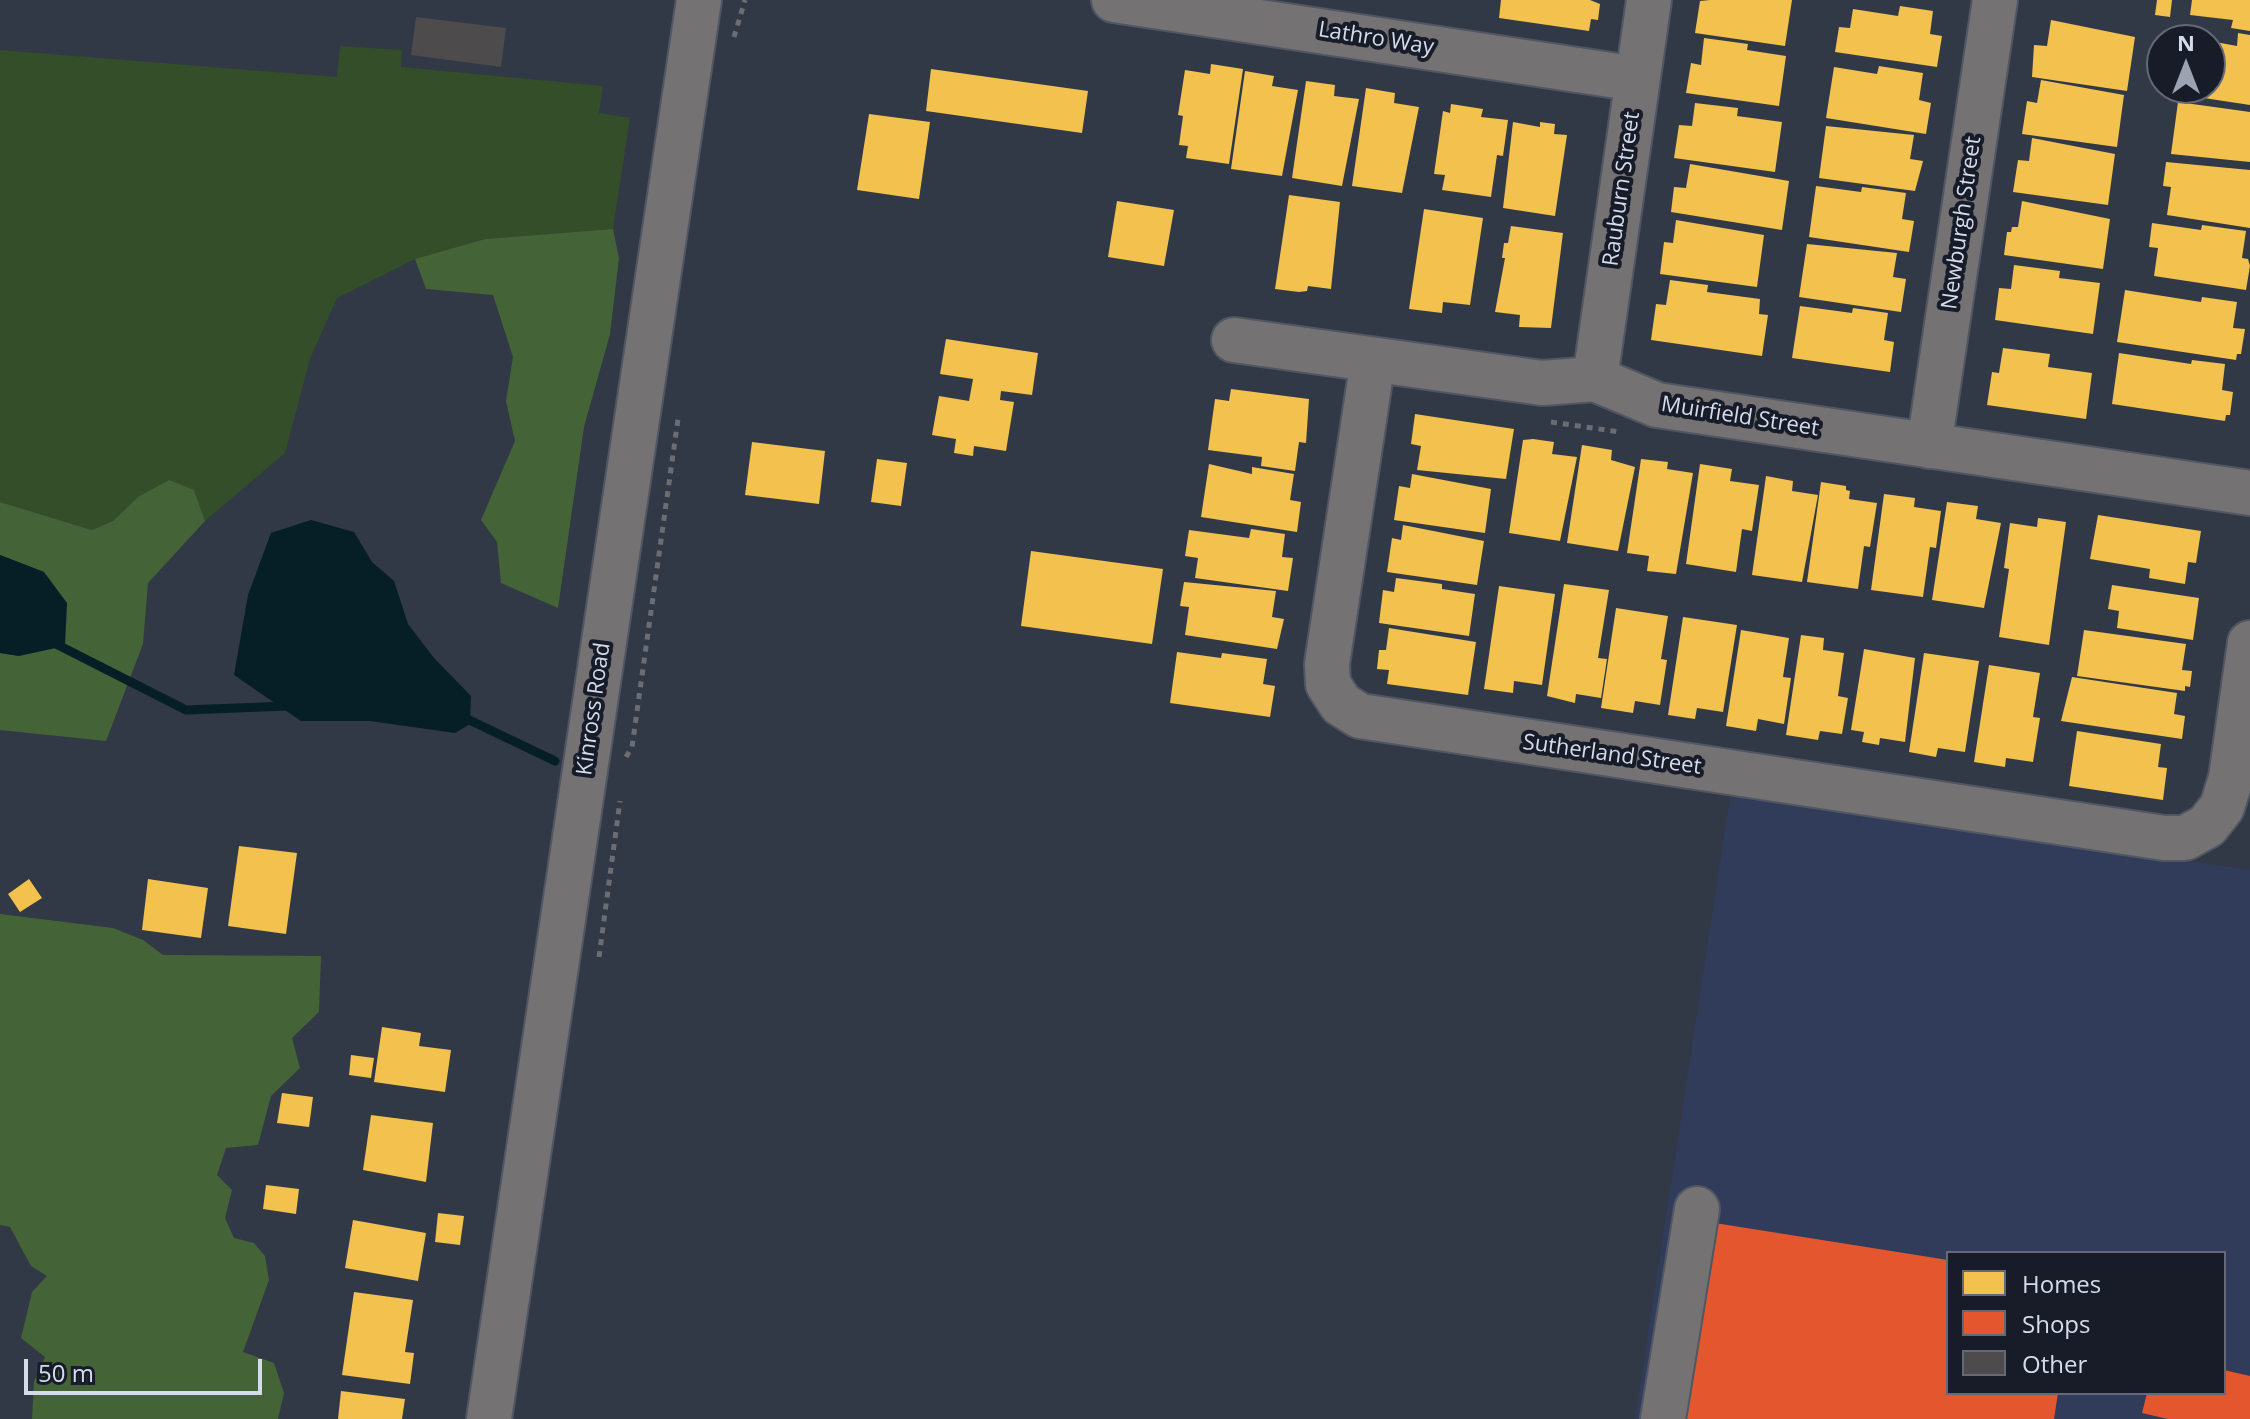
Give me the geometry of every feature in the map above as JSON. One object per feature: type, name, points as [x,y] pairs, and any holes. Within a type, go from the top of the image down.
[{"type":"street","name":"Kinross Road","points":[[489,1419],[699,0]]},
{"type":"street","name":"Lathro Way","points":[[1114,0],[1637,79]]},
{"type":"street","name":"Rauburn Street","points":[[1595,379],[1649,0]]},
{"type":"street","name":"Newburgh Street","points":[[1929,446],[1995,0]]},
{"type":"street","name":"Muirfield Street","points":[[1234,340],[1542,383],[1595,379],[1657,405],[2250,493]]},
{"type":"street","name":"Sutherland Street","points":[[1373,360],[1327,664],[1328,684],[1341,704],[1360,716],[2164,838],[2185,838],[2207,826],[2222,807],[2231,778],[2250,643]]},
{"type":"street","points":[[1663,1419],[1697,1209]]},
{"type":"shaded area","points":[[311,520],[354,532],[372,562],[394,581],[408,624],[434,658],[471,696],[470,724],[455,733],[370,721],[301,721],[234,675],[248,595],[271,533]]},
{"type":"shaded area","points":[[0,555],[44,572],[67,603],[65,646],[19,656],[0,653]]},
{"type":"shaded area","points":[[1731,791],[2250,870],[2250,1419],[1635,1419]]},
{"type":"green space","points":[[340,46],[402,50],[401,67],[603,86],[599,113],[630,118],[613,229],[485,239],[415,259],[337,298],[310,359],[285,453],[205,521],[194,490],[138,497],[113,521],[92,530],[0,502],[0,50],[337,77]]},
{"type":"green space","points":[[613,229],[619,258],[610,334],[584,427],[558,608],[501,583],[497,542],[481,520],[515,441],[506,401],[513,357],[493,295],[426,289],[415,259],[485,239]]},
{"type":"green space","points":[[169,480],[194,490],[205,521],[148,583],[143,644],[106,741],[0,730],[0,653],[19,656],[44,572],[0,555],[0,502],[92,530],[113,521],[138,497]]},
{"type":"green space","points":[[0,914],[113,928],[143,940],[163,955],[321,956],[319,1012],[292,1038],[300,1068],[271,1096],[258,1145],[226,1148],[217,1175],[232,1190],[225,1218],[234,1238],[254,1243],[265,1256],[269,1280],[243,1352],[274,1363],[284,1393],[278,1419],[32,1419],[34,1381],[45,1357],[21,1338],[32,1292],[47,1276],[31,1266],[10,1227],[0,1225]]},
{"type":"building: Homes","points":[[1501,0],[1590,0],[1600,4],[1598,20],[1591,19],[1589,31],[1499,18]]},
{"type":"building: Homes","points":[[1792,0],[1785,46],[1695,33],[1700,1]]},
{"type":"building: Homes","points":[[2157,0],[2172,0],[2170,17],[2155,15]]},
{"type":"building: Homes","points":[[2192,0],[2250,0],[2250,31],[2231,28],[2233,20],[2190,15]]},
{"type":"building: Homes","points":[[1900,6],[1933,11],[1930,34],[1942,36],[1937,67],[1835,52],[1839,27],[1850,28],[1853,9],[1898,16]]},
{"type":"building: Homes","points":[[2051,20],[2135,37],[2127,91],[2032,77],[2034,45],[2047,46]]},
{"type":"building: Homes","points":[[2238,33],[2250,35],[2250,105],[2226,101],[2226,44],[2237,46]]},
{"type":"building: Homes","points":[[1704,38],[1748,44],[1747,50],[1786,56],[1779,106],[1686,93],[1691,63],[1701,65]]},
{"type":"building: Homes","points":[[1211,64],[1243,69],[1229,164],[1186,158],[1188,146],[1179,145],[1183,116],[1178,115],[1185,70],[1210,74]]},
{"type":"building: Homes","points":[[1879,66],[1923,73],[1919,100],[1931,103],[1926,134],[1826,118],[1834,67],[1877,74]]},
{"type":"building: Homes","points":[[931,69],[1088,91],[1082,133],[926,111]]},
{"type":"building: Homes","points":[[1245,71],[1274,76],[1272,86],[1298,90],[1282,176],[1231,169]]},
{"type":"building: Homes","points":[[2041,80],[2124,95],[2117,147],[2022,134],[2027,101],[2037,103]]},
{"type":"building: Homes","points":[[1306,81],[1335,85],[1334,96],[1359,99],[1342,186],[1292,178]]},
{"type":"building: Homes","points":[[1366,88],[1395,93],[1394,103],[1419,107],[1402,193],[1352,186]]},
{"type":"building: Homes","points":[[1695,103],[1738,108],[1737,116],[1782,122],[1775,172],[1674,158],[1679,125],[1692,126]]},
{"type":"building: Homes","points":[[1451,104],[1483,109],[1481,117],[1508,120],[1503,156],[1497,155],[1491,197],[1442,190],[1445,175],[1434,174],[1443,111],[1450,113]]},
{"type":"building: Homes","points":[[2178,104],[2250,112],[2250,162],[2171,154]]},
{"type":"building: Homes","points":[[869,114],[930,122],[919,199],[857,190]]},
{"type":"building: Homes","points":[[1513,122],[1540,127],[1540,122],[1555,124],[1554,134],[1567,135],[1555,216],[1503,208]]},
{"type":"building: Homes","points":[[1826,126],[1914,135],[1910,159],[1923,161],[1915,191],[1819,178]]},
{"type":"building: Homes","points":[[2032,138],[2115,154],[2108,205],[2013,192],[2018,160],[2029,161]]},
{"type":"building: Homes","points":[[2166,162],[2250,170],[2250,228],[2167,215],[2171,187],[2163,186]]},
{"type":"building: Homes","points":[[1690,164],[1789,181],[1782,230],[1671,212],[1674,187],[1686,188]]},
{"type":"building: Homes","points":[[1816,186],[1861,192],[1862,187],[1906,193],[1902,219],[1914,221],[1909,252],[1809,237]]},
{"type":"building: Homes","points":[[1289,195],[1340,202],[1331,289],[1308,286],[1307,291],[1299,292],[1275,289]]},
{"type":"building: Homes","points":[[1117,201],[1174,210],[1164,266],[1108,257]]},
{"type":"building: Homes","points":[[2022,201],[2110,219],[2103,269],[2004,255],[2007,232],[2011,232],[2012,227],[2018,227]]},
{"type":"building: Homes","points":[[1424,209],[1483,218],[1470,305],[1443,302],[1442,313],[1409,309]]},
{"type":"building: Homes","points":[[1676,220],[1764,235],[1757,287],[1660,274],[1664,242],[1673,243]]},
{"type":"building: Homes","points":[[2152,223],[2201,230],[2202,225],[2246,231],[2242,258],[2248,259],[2250,266],[2246,290],[2154,276],[2158,248],[2149,247]]},
{"type":"building: Homes","points":[[1511,226],[1563,233],[1551,328],[1519,327],[1520,315],[1495,312],[1505,258],[1502,258],[1504,243],[1508,243]]},
{"type":"building: Homes","points":[[1807,244],[1897,253],[1893,277],[1906,279],[1901,312],[1799,297]]},
{"type":"building: Homes","points":[[2014,265],[2060,271],[2059,278],[2100,283],[2093,334],[1995,320],[1999,288],[2011,289]]},
{"type":"building: Homes","points":[[1670,280],[1708,285],[1707,292],[1760,299],[1759,314],[1768,315],[1762,356],[1651,340],[1656,304],[1666,305]]},
{"type":"building: Homes","points":[[2125,290],[2201,302],[2202,297],[2237,302],[2233,328],[2245,329],[2241,354],[2237,354],[2236,360],[2117,342]]},
{"type":"building: Homes","points":[[1800,306],[1852,313],[1853,308],[1888,313],[1884,340],[1894,342],[1890,372],[1792,358]]},
{"type":"building: Homes","points":[[946,339],[1038,353],[1032,395],[1001,391],[1000,400],[1014,402],[1006,451],[974,446],[973,456],[954,453],[956,439],[932,435],[939,396],[969,401],[973,379],[940,374]]},
{"type":"building: Homes","points":[[2003,348],[2050,354],[2048,367],[2092,373],[2086,419],[1987,405],[1992,372],[1999,373]]},
{"type":"building: Homes","points":[[2119,353],[2191,364],[2192,360],[2225,364],[2222,390],[2233,392],[2230,415],[2226,415],[2225,421],[2112,404]]},
{"type":"building: Homes","points":[[1231,389],[1309,399],[1306,443],[1299,442],[1295,471],[1261,466],[1262,457],[1208,450],[1215,399],[1229,401]]},
{"type":"building: Homes","points":[[1415,414],[1514,429],[1506,479],[1417,470],[1421,446],[1411,444]]},
{"type":"building: Homes","points":[[1523,440],[1554,442],[1552,454],[1577,457],[1560,541],[1509,533]]},
{"type":"building: Homes","points":[[752,442],[825,451],[819,504],[745,495]]},
{"type":"building: Homes","points":[[1582,445],[1612,450],[1611,460],[1635,467],[1618,551],[1567,543]]},
{"type":"building: Homes","points":[[877,459],[907,463],[901,506],[871,502]]},
{"type":"building: Homes","points":[[1641,459],[1668,462],[1667,469],[1693,473],[1676,574],[1647,571],[1649,556],[1627,553]]},
{"type":"building: Homes","points":[[1209,464],[1252,474],[1252,467],[1294,474],[1290,500],[1301,502],[1297,532],[1201,517]]},
{"type":"building: Homes","points":[[1700,464],[1732,469],[1730,481],[1759,485],[1752,531],[1742,529],[1736,572],[1686,564]]},
{"type":"building: Homes","points":[[1412,474],[1491,489],[1485,533],[1394,520],[1399,486],[1410,488]]},
{"type":"building: Homes","points":[[1766,476],[1793,481],[1792,491],[1818,495],[1802,582],[1752,575]]},
{"type":"building: Homes","points":[[1821,482],[1846,486],[1846,490],[1850,491],[1849,499],[1877,503],[1870,547],[1864,546],[1858,589],[1807,582]]},
{"type":"building: Homes","points":[[1884,494],[1915,498],[1914,507],[1941,511],[1936,548],[1930,547],[1923,597],[1871,590]]},
{"type":"building: Homes","points":[[1947,502],[1978,506],[1976,519],[2001,523],[1984,608],[1932,600]]},
{"type":"building: Homes","points":[[2098,515],[2201,531],[2196,563],[2188,562],[2185,584],[2149,578],[2150,569],[2090,559]]},
{"type":"building: Homes","points":[[2038,518],[2066,522],[2049,645],[1999,637],[2009,569],[2004,568],[2010,523],[2037,527]]},
{"type":"building: Homes","points":[[1403,525],[1484,541],[1477,585],[1387,572],[1392,538],[1401,540]]},
{"type":"building: Homes","points":[[1251,529],[1285,534],[1282,557],[1293,558],[1288,591],[1195,578],[1198,558],[1185,556],[1189,530],[1249,538]]},
{"type":"building: Homes","points":[[1031,551],[1163,569],[1152,644],[1021,626]]},
{"type":"building: Homes","points":[[1396,578],[1442,584],[1442,589],[1475,594],[1469,636],[1379,623],[1383,590],[1394,592]]},
{"type":"building: Homes","points":[[1184,582],[1276,591],[1272,617],[1284,619],[1277,649],[1185,635],[1189,607],[1180,606]]},
{"type":"building: Homes","points":[[1564,584],[1609,590],[1598,658],[1607,659],[1601,698],[1576,694],[1575,703],[1547,696]]},
{"type":"building: Homes","points":[[2112,585],[2199,598],[2193,640],[2117,628],[2119,611],[2108,609]]},
{"type":"building: Homes","points":[[1499,586],[1555,594],[1542,685],[1514,681],[1513,693],[1484,689]]},
{"type":"building: Homes","points":[[1616,608],[1668,616],[1661,659],[1667,660],[1660,705],[1635,701],[1633,713],[1601,708]]},
{"type":"building: Homes","points":[[1683,617],[1737,625],[1723,712],[1697,708],[1695,719],[1668,715]]},
{"type":"building: Homes","points":[[1389,628],[1476,642],[1468,695],[1387,684],[1389,670],[1377,669],[1379,650],[1386,650]]},
{"type":"building: Homes","points":[[1741,630],[1789,638],[1783,677],[1791,678],[1784,724],[1758,719],[1756,731],[1726,726]]},
{"type":"building: Homes","points":[[2084,630],[2186,644],[2182,670],[2192,671],[2190,687],[2185,686],[2185,691],[2077,676]]},
{"type":"building: Homes","points":[[1801,635],[1824,638],[1823,650],[1844,653],[1838,696],[1848,698],[1842,734],[1820,731],[1818,740],[1786,735]]},
{"type":"building: Homes","points":[[1864,649],[1915,658],[1905,742],[1880,738],[1879,745],[1862,742],[1864,732],[1851,730]]},
{"type":"building: Homes","points":[[1177,652],[1221,658],[1222,653],[1267,659],[1263,684],[1275,686],[1270,717],[1170,703]]},
{"type":"building: Homes","points":[[1924,653],[1979,661],[1965,752],[1938,748],[1936,757],[1909,752]]},
{"type":"building: Homes","points":[[1989,665],[2040,673],[2033,717],[2040,718],[2033,762],[2006,758],[2005,767],[1974,762]]},
{"type":"building: Homes","points":[[2072,677],[2177,693],[2174,714],[2185,716],[2182,739],[2061,721]]},
{"type":"building: Homes","points":[[2077,731],[2161,744],[2158,767],[2167,768],[2163,800],[2069,786]]},
{"type":"building: Homes","points":[[239,846],[297,853],[286,934],[228,926]]},
{"type":"building: Homes","points":[[29,879],[42,898],[20,912],[8,894]]},
{"type":"building: Homes","points":[[148,879],[208,888],[201,938],[142,930]]},
{"type":"building: Homes","points":[[382,1027],[421,1033],[419,1046],[451,1050],[445,1092],[374,1082]]},
{"type":"building: Homes","points":[[351,1055],[374,1058],[371,1078],[349,1075]]},
{"type":"building: Homes","points":[[282,1093],[313,1097],[309,1127],[277,1123]]},
{"type":"building: Homes","points":[[371,1115],[433,1123],[426,1182],[363,1170]]},
{"type":"building: Homes","points":[[266,1185],[299,1189],[296,1214],[263,1209]]},
{"type":"building: Homes","points":[[438,1213],[464,1216],[460,1245],[435,1242]]},
{"type":"building: Homes","points":[[353,1220],[426,1233],[418,1281],[345,1268]]},
{"type":"building: Homes","points":[[354,1292],[413,1300],[405,1352],[414,1353],[410,1384],[342,1375]]},
{"type":"building: Homes","points":[[341,1391],[405,1399],[402,1419],[338,1419]]},
{"type":"building: Shops","points":[[1715,1223],[1946,1260],[1946,1395],[2058,1395],[2054,1419],[1684,1419]]},
{"type":"building: Shops","points":[[2226,1370],[2250,1376],[2250,1419],[2168,1419],[2142,1413],[2146,1395],[2226,1395]]},
{"type":"building: Other","points":[[416,17],[506,28],[501,67],[411,55]]},
{"type":"waterway","points":[[56,644],[186,710],[288,706]]},
{"type":"waterway","points":[[461,716],[555,761]]}]
